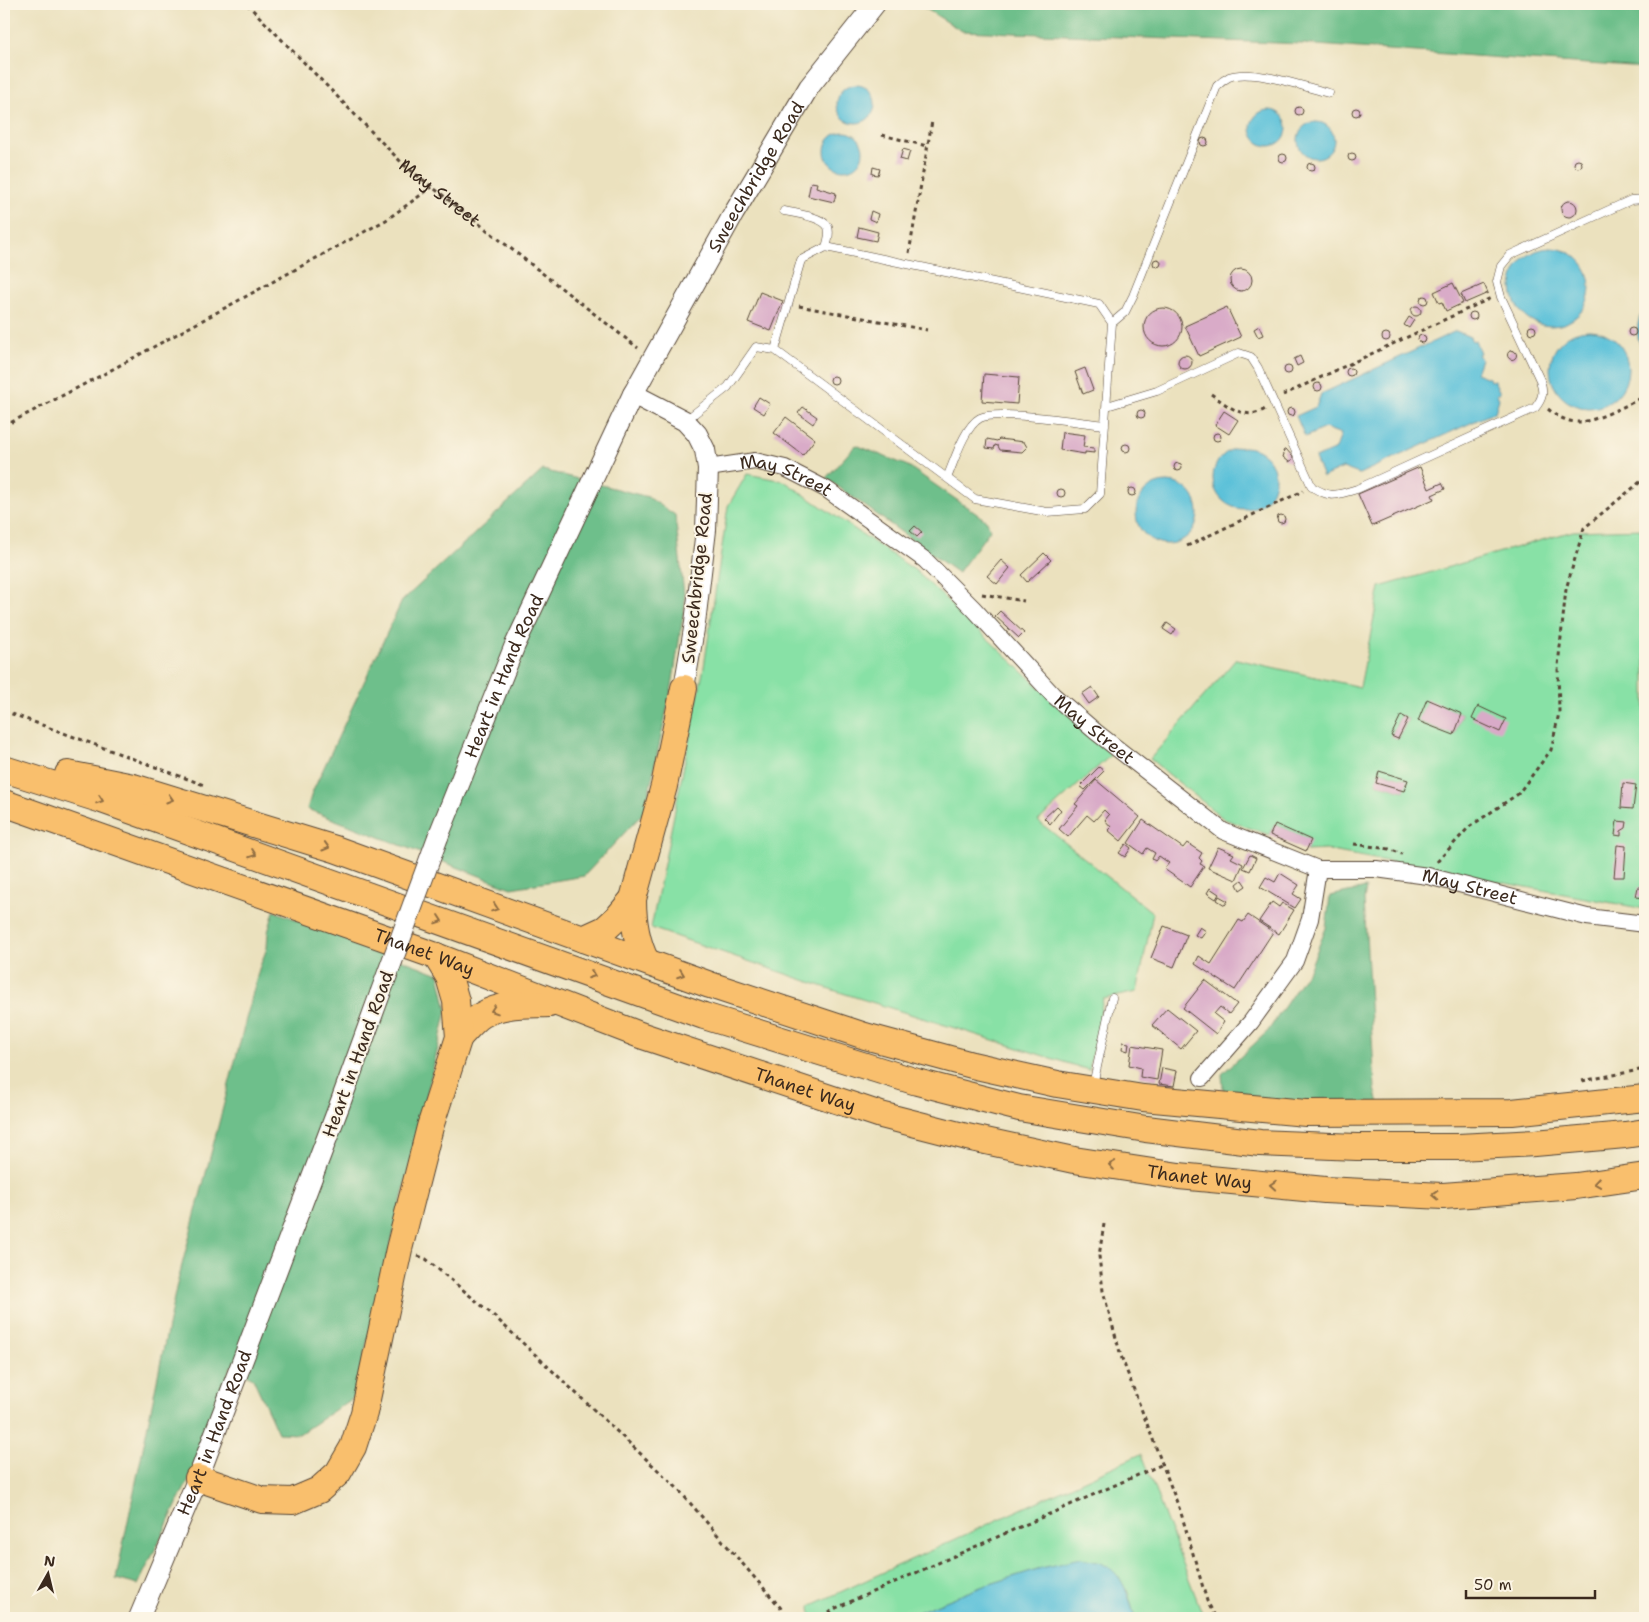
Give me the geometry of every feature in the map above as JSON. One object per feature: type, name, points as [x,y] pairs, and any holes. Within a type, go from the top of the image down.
[{"type":"highway","points":[[646,961],[636,938],[633,899],[664,786],[684,688]]},
{"type":"highway","points":[[4,760],[133,788],[307,841],[710,985],[865,1036],[972,1065],[1093,1090],[1143,1098],[1306,1113],[1512,1112],[1645,1098]]},
{"type":"highway","name":"Thanet Way","points":[[4,768],[111,804],[704,1016],[917,1082],[1018,1108],[1146,1129],[1260,1143],[1357,1147],[1467,1146],[1545,1142],[1645,1132]]},
{"type":"highway","name":"Thanet Way","points":[[4,803],[436,956],[640,1035],[881,1115],[967,1137],[1074,1160],[1179,1176],[1325,1190],[1443,1196],[1576,1186],[1645,1176]]},
{"type":"highway","points":[[583,939],[605,929],[633,899]]},
{"type":"highway","points":[[198,1478],[262,1500],[293,1501],[319,1490],[338,1473],[352,1446],[364,1413],[399,1249],[430,1128],[459,1037],[456,1001],[448,977],[436,956]]},
{"type":"highway","points":[[459,1037],[480,1016],[495,1008],[518,1005],[560,1004]]},
{"type":"street","name":"Sweechbridge Road","points":[[653,359],[730,220],[809,87],[875,4]]},
{"type":"street","name":"Heart in Hand Road","points":[[139,1618],[198,1478],[438,837],[515,645],[633,394],[653,359]]},
{"type":"street","points":[[633,394],[685,421],[697,434],[705,450],[708,468]]},
{"type":"street","name":"May Street","points":[[708,468],[755,462],[785,468],[826,489],[925,560],[973,608],[1053,695],[1096,732],[1223,831],[1318,868],[1376,869],[1428,876],[1587,917],[1645,924]]},
{"type":"street","name":"Sweechbridge Road","points":[[684,688],[695,623],[706,530],[708,468]]},
{"type":"street","points":[[1202,1078],[1251,1022],[1295,962],[1310,919],[1318,868]]},
{"type":"lane","points":[[1112,323],[1125,312],[1133,296],[1217,86],[1229,77],[1243,75],[1264,76],[1329,93]]},
{"type":"lane","points":[[1106,406],[1157,391],[1239,353],[1250,357],[1258,368],[1312,487],[1324,494],[1334,496],[1358,489],[1535,408],[1542,399],[1543,389],[1500,294],[1497,282],[1501,266],[1510,255],[1631,200],[1645,200]]},
{"type":"lane","points":[[784,211],[820,220],[825,224],[829,228],[826,247]]},
{"type":"lane","points":[[685,421],[728,388],[756,347],[775,350],[975,499],[1047,512],[1085,509],[1100,494],[1112,323],[1099,304],[826,247],[801,260],[775,350]]},
{"type":"lane","points":[[947,478],[964,437],[972,425],[980,418],[993,414],[1105,426]]},
{"type":"lane","points":[[1093,1090],[1112,998]]},
{"type":"path","name":"May Street","points":[[247,4],[404,165],[608,326],[653,359]]},
{"type":"path","points":[[907,264],[932,121]]},
{"type":"path","points":[[882,136],[927,146]]},
{"type":"path","points":[[4,426],[102,375],[386,220],[432,187]]},
{"type":"path","points":[[1211,394],[1233,409],[1248,414],[1257,414],[1273,400],[1500,294]]},
{"type":"path","points":[[788,304],[927,330]]},
{"type":"path","points":[[1642,368],[1645,376]]},
{"type":"path","points":[[1539,403],[1566,420],[1579,422],[1596,418],[1645,396]]},
{"type":"path","points":[[1428,876],[1440,857],[1469,827],[1518,794],[1551,750],[1559,713],[1558,666],[1566,589],[1584,528],[1645,478]]},
{"type":"path","points":[[1187,546],[1312,487]]},
{"type":"path","points":[[950,585],[995,597],[1024,601]]},
{"type":"path","points":[[1104,1224],[1100,1256],[1103,1291],[1121,1356],[1181,1513],[1207,1601],[1216,1618]]},
{"type":"path","points":[[399,1249],[426,1259],[493,1315],[677,1488],[780,1607],[787,1618]]},
{"type":"path","points":[[822,1618],[836,1608],[1163,1464]]},
{"type":"green space","points":[[918,4],[1645,4],[1645,68],[1303,44],[962,31]]},
{"type":"green space","points":[[856,445],[908,466],[987,521],[990,530],[958,573],[826,478]]},
{"type":"green space","points":[[543,470],[648,497],[675,515],[685,603],[672,686],[645,811],[584,876],[511,888],[307,809],[312,793],[402,601]]},
{"type":"green space","points":[[747,474],[784,481],[916,571],[1111,755],[1038,821],[1153,913],[1137,992],[1103,999],[1089,1070],[836,991],[651,928],[704,667],[728,506]]},
{"type":"green space","points":[[1645,529],[1645,909],[1326,850],[1306,851],[1310,840],[1275,824],[1270,835],[1224,819],[1150,759],[1236,659],[1360,687],[1380,587],[1573,531]],"holes":[[[1427,700],[1462,714],[1454,735],[1418,721]],[[1401,715],[1408,719],[1398,739],[1391,735]],[[1380,771],[1407,780],[1404,791],[1376,783]]]},
{"type":"green space","points":[[1366,888],[1364,900],[1375,1089],[1379,1103],[1224,1100],[1222,1074],[1268,1031],[1310,968],[1326,928],[1330,896]]},
{"type":"green space","points":[[274,911],[439,974],[447,1010],[354,1397],[299,1434],[278,1433],[253,1378],[231,1366],[189,1479],[138,1585],[116,1579],[176,1288],[259,969],[267,948],[268,932]]},
{"type":"green space","points":[[1141,1454],[1204,1618],[1135,1618],[1127,1590],[1041,1568],[981,1587],[903,1618],[811,1618],[810,1606]]},
{"type":"water","points":[[856,85],[863,86],[869,91],[874,97],[874,111],[869,117],[863,122],[856,123],[849,122],[843,117],[838,111],[837,104],[838,97],[843,91],[849,86]]},
{"type":"water","points":[[1269,110],[1282,115],[1287,128],[1282,141],[1269,146],[1256,141],[1251,128],[1256,115]]},
{"type":"water","points":[[1316,122],[1329,127],[1334,140],[1329,153],[1316,158],[1303,153],[1298,140],[1303,127]]},
{"type":"water","points":[[844,132],[851,133],[857,138],[862,144],[862,158],[857,164],[851,169],[844,170],[837,169],[831,164],[826,158],[825,151],[826,144],[831,138],[837,133]]},
{"type":"water","points":[[1551,248],[1566,251],[1579,259],[1587,272],[1590,287],[1587,302],[1579,315],[1566,323],[1551,326],[1536,323],[1523,315],[1515,302],[1512,287],[1515,272],[1523,259],[1536,251]]},
{"type":"water","points":[[1645,308],[1645,353],[1639,342],[1638,325]]},
{"type":"water","points":[[1589,330],[1604,333],[1617,341],[1625,354],[1628,369],[1625,384],[1617,397],[1604,405],[1589,408],[1574,405],[1561,397],[1553,384],[1550,369],[1553,354],[1561,341],[1574,333]]},
{"type":"water","points":[[1456,331],[1470,337],[1472,341],[1475,340],[1481,359],[1476,373],[1489,378],[1490,381],[1494,380],[1500,393],[1497,394],[1499,399],[1495,412],[1359,474],[1343,468],[1323,477],[1315,458],[1336,449],[1341,434],[1325,428],[1305,437],[1296,416],[1316,407],[1321,394]]},
{"type":"water","points":[[1238,447],[1250,447],[1266,456],[1273,466],[1275,478],[1273,490],[1266,500],[1250,509],[1238,509],[1227,504],[1218,495],[1213,484],[1213,472],[1218,461],[1227,452]]},
{"type":"water","points":[[1161,482],[1173,482],[1189,491],[1196,501],[1198,513],[1196,525],[1189,535],[1173,544],[1161,544],[1150,539],[1141,530],[1136,519],[1136,507],[1141,496],[1150,487]]},
{"type":"water","points":[[1080,1559],[1103,1564],[1116,1574],[1125,1587],[1135,1618],[903,1618],[981,1587],[1041,1568]]},
{"type":"building","points":[[1299,107],[1303,111],[1299,115],[1295,111]]},
{"type":"building","points":[[1356,108],[1360,112],[1356,116],[1352,112]]},
{"type":"building","points":[[1204,138],[1208,142],[1204,146],[1200,142]]},
{"type":"building","points":[[903,149],[910,151],[907,161],[900,159]]},
{"type":"building","points":[[1352,153],[1356,157],[1352,161],[1348,157]]},
{"type":"building","points":[[1283,154],[1287,158],[1283,162],[1279,158]]},
{"type":"building","points":[[1578,160],[1582,164],[1578,168],[1574,164]]},
{"type":"building","points":[[1311,163],[1315,167],[1311,171],[1307,167]]},
{"type":"building","points":[[873,167],[880,169],[878,175],[872,174]]},
{"type":"building","points":[[811,182],[817,183],[816,187],[836,193],[834,202],[808,196]]},
{"type":"building","points":[[1566,201],[1572,201],[1577,206],[1575,215],[1566,217],[1561,212],[1561,206]]},
{"type":"building","points":[[871,211],[878,214],[876,222],[869,219]]},
{"type":"building","points":[[859,227],[878,232],[876,241],[857,237]]},
{"type":"building","points":[[1157,259],[1161,263],[1157,267],[1153,263]]},
{"type":"building","points":[[1241,269],[1251,276],[1252,280],[1245,290],[1241,291],[1231,284],[1230,280],[1237,270]]},
{"type":"building","points":[[1453,283],[1463,303],[1446,311],[1442,302],[1439,303],[1434,292]]},
{"type":"building","points":[[1484,284],[1488,293],[1465,303],[1461,294]]},
{"type":"building","points":[[760,292],[783,301],[771,331],[748,322]]},
{"type":"building","points":[[1424,296],[1428,300],[1424,304],[1420,300]]},
{"type":"building","points":[[1414,306],[1418,306],[1421,311],[1420,315],[1414,316],[1411,313],[1411,309]]},
{"type":"building","points":[[1227,307],[1241,337],[1199,356],[1185,326]]},
{"type":"building","points":[[1163,308],[1170,309],[1176,314],[1181,320],[1181,334],[1176,340],[1170,345],[1163,346],[1156,345],[1150,340],[1145,334],[1144,327],[1145,320],[1150,314],[1156,309]]},
{"type":"building","points":[[1473,312],[1477,316],[1473,320],[1469,316]]},
{"type":"building","points":[[1409,317],[1414,320],[1409,328],[1404,325]]},
{"type":"building","points":[[1259,326],[1263,335],[1258,337],[1254,329]]},
{"type":"building","points":[[1532,326],[1536,330],[1532,334],[1528,330]]},
{"type":"building","points":[[1632,328],[1636,332],[1632,336],[1628,332]]},
{"type":"building","points":[[1386,333],[1390,337],[1386,341],[1382,337]]},
{"type":"building","points":[[1422,335],[1426,339],[1422,343],[1418,339]]},
{"type":"building","points":[[1512,351],[1516,355],[1512,359],[1508,355]]},
{"type":"building","points":[[1182,355],[1188,355],[1192,362],[1188,369],[1182,369],[1178,365],[1178,359]]},
{"type":"building","points":[[1300,356],[1303,363],[1297,366],[1294,359]]},
{"type":"building","points":[[1288,366],[1292,370],[1288,374],[1284,370]]},
{"type":"building","points":[[1085,368],[1093,390],[1083,394],[1075,372]]},
{"type":"building","points":[[1350,368],[1354,372],[1350,376],[1346,372]]},
{"type":"building","points":[[984,374],[1019,377],[1017,404],[982,401]]},
{"type":"building","points":[[834,376],[838,380],[834,384],[830,380]]},
{"type":"building","points":[[1318,383],[1322,387],[1318,391],[1314,387]]},
{"type":"building","points":[[759,397],[770,404],[764,414],[753,407]]},
{"type":"building","points":[[803,407],[817,417],[813,424],[798,413]]},
{"type":"building","points":[[1291,408],[1295,412],[1291,416],[1287,412]]},
{"type":"building","points":[[1141,410],[1145,414],[1141,418],[1137,414]]},
{"type":"building","points":[[1224,411],[1238,420],[1229,434],[1215,425]]},
{"type":"building","points":[[786,417],[815,439],[803,455],[774,433]]},
{"type":"building","points":[[1062,432],[1085,435],[1083,447],[1094,448],[1094,453],[1085,452],[1085,454],[1060,450]]},
{"type":"building","points":[[1217,433],[1221,437],[1217,441],[1213,437]]},
{"type":"building","points":[[987,439],[1024,442],[1027,447],[1022,452],[1000,450],[995,445],[994,449],[986,448]]},
{"type":"building","points":[[1126,444],[1130,448],[1126,452],[1122,448]]},
{"type":"building","points":[[1286,449],[1293,457],[1289,462],[1283,457],[1283,451]]},
{"type":"building","points":[[1178,463],[1182,467],[1178,471],[1174,467]]},
{"type":"building","points":[[1420,467],[1429,489],[1442,483],[1445,489],[1432,495],[1434,499],[1372,526],[1358,494]]},
{"type":"building","points":[[1132,488],[1136,492],[1132,496],[1128,492]]},
{"type":"building","points":[[1061,489],[1065,493],[1061,497],[1057,493]]},
{"type":"building","points":[[1281,515],[1285,519],[1281,523],[1277,519]]},
{"type":"building","points":[[915,526],[922,532],[917,537],[910,531]]},
{"type":"building","points":[[1044,553],[1051,560],[1027,582],[1021,575]]},
{"type":"building","points":[[1001,560],[1010,568],[997,584],[987,576]]},
{"type":"building","points":[[1000,611],[1024,633],[1019,638],[995,616]]},
{"type":"building","points":[[1167,623],[1176,629],[1172,635],[1163,629]]},
{"type":"building","points":[[1092,687],[1099,697],[1089,704],[1082,694]]},
{"type":"building","points":[[1427,699],[1462,714],[1454,735],[1418,721]]},
{"type":"building","points":[[1478,706],[1506,719],[1500,732],[1472,719]]},
{"type":"building","points":[[1401,715],[1408,719],[1398,739],[1391,736]]},
{"type":"building","points":[[1099,767],[1104,771],[1085,790],[1080,786]]},
{"type":"building","points":[[1379,771],[1408,780],[1404,791],[1376,783]]},
{"type":"building","points":[[1096,780],[1140,817],[1121,841],[1108,830],[1111,827],[1105,820],[1109,815],[1104,810],[1094,821],[1087,815],[1068,837],[1059,829],[1078,806],[1075,804]]},
{"type":"building","points":[[1623,783],[1636,785],[1633,809],[1621,808]]},
{"type":"building","points":[[1057,806],[1061,810],[1050,824],[1044,818]]},
{"type":"building","points":[[1143,820],[1183,848],[1187,843],[1202,853],[1199,858],[1202,861],[1200,864],[1204,866],[1190,887],[1164,869],[1169,863],[1159,856],[1155,861],[1152,859],[1155,853],[1147,848],[1143,854],[1128,843]]},
{"type":"building","points":[[1617,821],[1627,822],[1626,828],[1621,831],[1621,836],[1615,835]]},
{"type":"building","points":[[1275,824],[1311,840],[1306,851],[1270,835]]},
{"type":"building","points":[[1126,844],[1131,848],[1125,857],[1119,853]]},
{"type":"building","points":[[1617,845],[1626,846],[1624,877],[1614,877]]},
{"type":"building","points":[[1218,847],[1234,854],[1231,858],[1243,864],[1236,880],[1208,868]]},
{"type":"building","points":[[1250,855],[1256,858],[1250,871],[1243,868]]},
{"type":"building","points":[[1280,873],[1299,885],[1293,894],[1301,899],[1295,908],[1260,887],[1266,877],[1275,882]]},
{"type":"building","points":[[1242,880],[1246,886],[1240,890],[1237,884]]},
{"type":"building","points":[[1638,887],[1645,888],[1645,898],[1636,897]]},
{"type":"building","points":[[1210,888],[1219,894],[1216,899],[1207,893]]},
{"type":"building","points":[[1219,896],[1228,901],[1225,905],[1217,900]]},
{"type":"building","points":[[1272,902],[1279,907],[1282,903],[1294,910],[1279,934],[1259,921]]},
{"type":"building","points":[[1248,915],[1273,932],[1235,990],[1195,964],[1199,956],[1211,964],[1239,920],[1243,922]]},
{"type":"building","points":[[1164,926],[1187,935],[1174,967],[1151,958]]},
{"type":"building","points":[[1200,927],[1206,931],[1201,938],[1195,935]]},
{"type":"building","points":[[1205,980],[1237,1004],[1229,1014],[1220,1007],[1214,1014],[1224,1022],[1216,1034],[1183,1008]]},
{"type":"building","points":[[1167,1008],[1196,1031],[1181,1049],[1152,1025]]},
{"type":"building","points":[[1123,1042],[1129,1043],[1128,1051],[1122,1049]]},
{"type":"building","points":[[1132,1045],[1162,1050],[1157,1080],[1140,1077],[1141,1068],[1129,1065]]},
{"type":"building","points":[[1162,1068],[1177,1071],[1174,1086],[1159,1084]]}]
